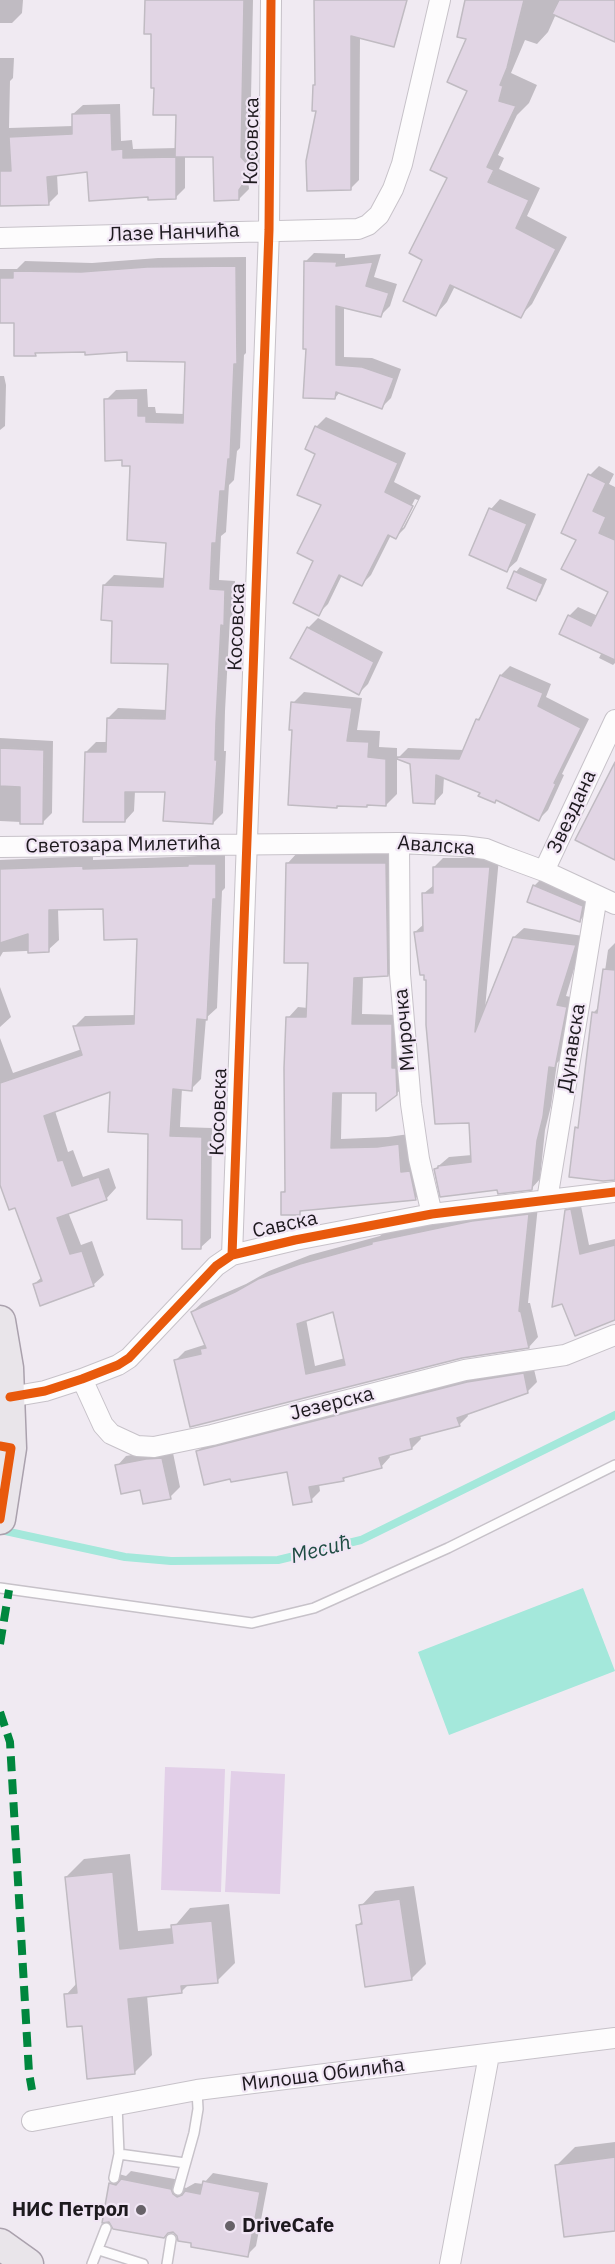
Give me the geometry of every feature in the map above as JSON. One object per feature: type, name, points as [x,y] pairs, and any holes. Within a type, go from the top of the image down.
[{"type":"main road","points":[[0,1321],[7,1358],[10,1397],[2,1509]]},
{"type":"main road","points":[[0,2244],[28,2264]]},
{"type":"street","name":"Косовска","points":[[232,1255],[269,230],[272,0]]},
{"type":"street","name":"Лазе Нанчића","points":[[0,238],[358,229],[368,225],[379,215],[393,189],[402,164],[440,0]]},
{"type":"street","name":"Звездана","points":[[544,871],[615,720]]},
{"type":"street","name":"Авалска","points":[[246,844],[399,843],[486,849],[544,871],[615,904]]},
{"type":"street","name":"Мирочка","points":[[399,843],[400,974],[411,1104],[419,1159],[432,1214]]},
{"type":"street","name":"Светозара Милетића","points":[[0,847],[246,844]]},
{"type":"street","name":"Дунавска","points":[[547,1200],[597,896]]},
{"type":"street","name":"Савска","points":[[10,1397],[82,1379],[118,1365],[129,1358],[216,1266],[232,1255],[295,1240],[432,1214],[615,1192]]},
{"type":"street","name":"Језерска","points":[[82,1379],[103,1425],[111,1434],[137,1446],[154,1447],[212,1435],[465,1370],[565,1355],[615,1335]]},
{"type":"street","name":"Милоша Обилића","points":[[32,2121],[197,2090],[615,2038]]},
{"type":"street","points":[[450,2264],[489,2055]]},
{"type":"lane","points":[[0,1588],[252,1623],[314,1608],[448,1548],[615,1465]]},
{"type":"lane","points":[[178,2190],[194,2133],[198,2109],[197,2090]]},
{"type":"lane","points":[[114,2178],[119,2154],[117,2105]]},
{"type":"lane","points":[[119,2154],[185,2163]]},
{"type":"lane","points":[[92,2264],[106,2228]]},
{"type":"lane","points":[[167,2264],[171,2239]]},
{"type":"lane","points":[[99,2250],[143,2264]]},
{"type":"shaded area","points":[[583,1588],[615,1671],[449,1735],[418,1652]]},
{"type":"shaded area","points":[[165,1767],[225,1769],[221,1892],[161,1890]]},
{"type":"shaded area","points":[[231,1771],[285,1774],[280,1894],[225,1892]]},
{"type":"building","points":[[145,0],[244,0],[241,157],[249,166],[250,174],[239,190],[239,200],[214,201],[213,157],[175,157],[176,115],[153,115],[151,34],[144,34]]},
{"type":"building","points":[[314,0],[407,0],[394,47],[351,36],[351,190],[307,191],[306,161],[316,111],[312,111],[313,85],[315,85]]},
{"type":"building","points":[[465,0],[524,0],[507,68],[500,85],[503,86],[499,101],[516,106],[487,167],[494,170],[488,182],[529,200],[516,228],[556,249],[521,318],[450,285],[436,316],[403,301],[422,260],[409,253],[447,178],[430,170],[467,91],[447,82],[466,39],[457,37]]},
{"type":"building","points":[[559,0],[615,0],[615,42],[552,14]]},
{"type":"building","points":[[111,113],[112,150],[123,149],[123,158],[176,157],[176,199],[148,200],[148,197],[89,201],[87,172],[47,177],[49,205],[0,206],[0,171],[11,171],[9,137],[72,134],[72,114]]},
{"type":"building","points":[[304,261],[337,262],[336,266],[373,262],[366,286],[389,293],[381,317],[336,306],[336,365],[362,367],[394,378],[382,409],[336,392],[335,399],[303,398],[306,349],[303,349]]},
{"type":"building","points":[[236,266],[237,364],[234,364],[230,459],[228,459],[225,491],[220,491],[216,543],[212,543],[210,589],[225,590],[216,722],[215,760],[217,760],[213,824],[163,821],[165,792],[125,792],[125,822],[83,822],[85,752],[106,752],[107,718],[165,719],[168,664],[111,663],[112,621],[101,620],[103,585],[163,587],[166,543],[127,540],[130,466],[122,466],[122,460],[105,461],[104,399],[138,398],[138,416],[146,416],[146,422],[183,423],[185,362],[127,361],[127,352],[85,355],[85,352],[35,353],[36,356],[14,356],[14,323],[0,323],[0,278],[13,278],[13,271],[81,272],[147,267]]},
{"type":"building","points":[[315,426],[398,463],[385,492],[413,506],[396,539],[388,535],[362,586],[339,575],[319,616],[293,603],[313,561],[297,553],[321,505],[297,495],[315,454],[305,449]]},
{"type":"building","points":[[588,474],[606,483],[593,511],[606,517],[599,533],[615,540],[615,660],[559,634],[568,615],[591,626],[608,592],[561,569],[576,540],[561,533]]},
{"type":"building","points":[[489,508],[527,524],[507,572],[469,555]]},
{"type":"building","points":[[514,571],[543,584],[536,601],[507,588]]},
{"type":"building","points":[[307,627],[374,662],[359,695],[290,658]]},
{"type":"building","points":[[500,675],[543,693],[538,706],[581,728],[554,783],[556,784],[539,821],[496,800],[495,803],[478,796],[480,793],[436,775],[435,804],[413,803],[410,764],[397,757],[459,759],[476,719],[479,720]]},
{"type":"building","points":[[291,702],[352,708],[347,741],[369,742],[368,757],[386,759],[386,806],[337,806],[337,808],[288,805],[292,730],[289,730]]},
{"type":"building","points":[[0,748],[44,750],[43,824],[20,824],[20,787],[0,786]]},
{"type":"building","points":[[615,762],[615,860],[575,840]]},
{"type":"building","points":[[286,863],[386,863],[388,976],[354,978],[352,1024],[392,1024],[392,1068],[396,1068],[397,1095],[376,1111],[376,1093],[333,1093],[331,1148],[399,1144],[401,1172],[410,1171],[416,1200],[300,1211],[300,1215],[281,1215],[281,1192],[285,1192],[286,1017],[306,1017],[308,963],[284,963]]},
{"type":"building","points":[[188,864],[216,864],[216,899],[213,899],[207,1020],[197,1019],[192,1091],[173,1089],[170,1136],[202,1137],[201,1249],[182,1249],[182,1220],[147,1219],[148,1134],[108,1132],[110,1092],[44,1116],[58,1161],[63,1160],[72,1186],[99,1177],[107,1200],[57,1218],[70,1254],[82,1251],[94,1286],[40,1306],[33,1284],[42,1281],[15,1208],[9,1210],[0,1185],[0,1083],[82,1055],[73,1026],[134,1024],[137,939],[104,940],[103,909],[49,910],[49,952],[28,953],[28,934],[0,943],[0,869],[83,866],[83,869],[188,866]]},
{"type":"building","points":[[433,867],[490,867],[475,1032],[513,937],[576,945],[557,1005],[567,1007],[555,1068],[549,1067],[532,1190],[498,1194],[497,1190],[440,1197],[434,1169],[438,1166],[471,1162],[469,1123],[435,1124],[426,1025],[426,980],[424,980],[424,975],[420,975],[414,932],[423,931],[422,893],[433,893]]},
{"type":"building","points":[[533,885],[583,906],[580,922],[527,902]]},
{"type":"building","points":[[603,969],[615,970],[615,1180],[603,1181],[569,1177],[575,1127],[578,1128],[592,1012],[597,1013]]},
{"type":"building","points":[[571,1209],[580,1254],[615,1245],[615,1320],[575,1336],[562,1304],[552,1307],[565,1210]]},
{"type":"building","points":[[529,1214],[519,1311],[529,1348],[462,1358],[190,1427],[174,1360],[201,1354],[200,1349],[206,1348],[191,1312],[258,1279],[300,1264],[372,1244],[372,1242],[472,1221]],"holes":[[[333,1312],[345,1365],[306,1374],[297,1324]]]},
{"type":"building","points":[[524,1373],[528,1393],[457,1418],[460,1426],[410,1439],[412,1449],[379,1458],[382,1468],[343,1478],[344,1481],[309,1487],[312,1502],[293,1505],[287,1472],[231,1482],[230,1479],[204,1485],[196,1451],[467,1382]]},
{"type":"building","points":[[162,1458],[171,1499],[143,1504],[140,1490],[121,1494],[115,1465]]},
{"type":"building","points":[[113,1872],[120,1949],[173,1943],[171,1925],[212,1921],[218,1983],[181,1986],[182,1993],[128,1999],[135,2074],[87,2079],[82,2026],[67,2027],[64,1994],[77,1993],[65,1877]]},
{"type":"building","points":[[400,1899],[412,1980],[365,1987],[356,1925],[362,1924],[359,1905]]},
{"type":"building","points":[[615,2157],[615,2231],[564,2237],[555,2165]]},
{"type":"building","points":[[121,2179],[171,2189],[177,2197],[185,2191],[200,2194],[203,2181],[260,2192],[248,2257],[191,2247],[191,2243],[178,2241],[173,2232],[168,2233],[164,2238],[113,2229],[109,2222],[102,2223],[109,2183],[116,2185]]},
{"type":"waterway","name":"Месић","points":[[0,1530],[125,1557],[171,1561],[278,1560],[361,1540],[615,1415]]},
{"type":"marked path","points":[[0,1644],[9,1590]]},
{"type":"marked path","points":[[0,1712],[10,1742],[29,2073],[32,2090]]},
{"type":"cycle path","points":[[232,1255],[269,230],[271,0]]},
{"type":"cycle path","points":[[10,1397],[45,1391],[82,1379],[118,1365],[129,1358],[216,1266],[232,1255],[295,1240],[432,1214],[615,1192]]},
{"type":"cycle path","points":[[0,1446],[11,1448],[0,1519]]},
{"type":"place","name":"НИС Петрол","points":[[141,2210]]},
{"type":"place","name":"DriveCafe","points":[[230,2226]]}]
